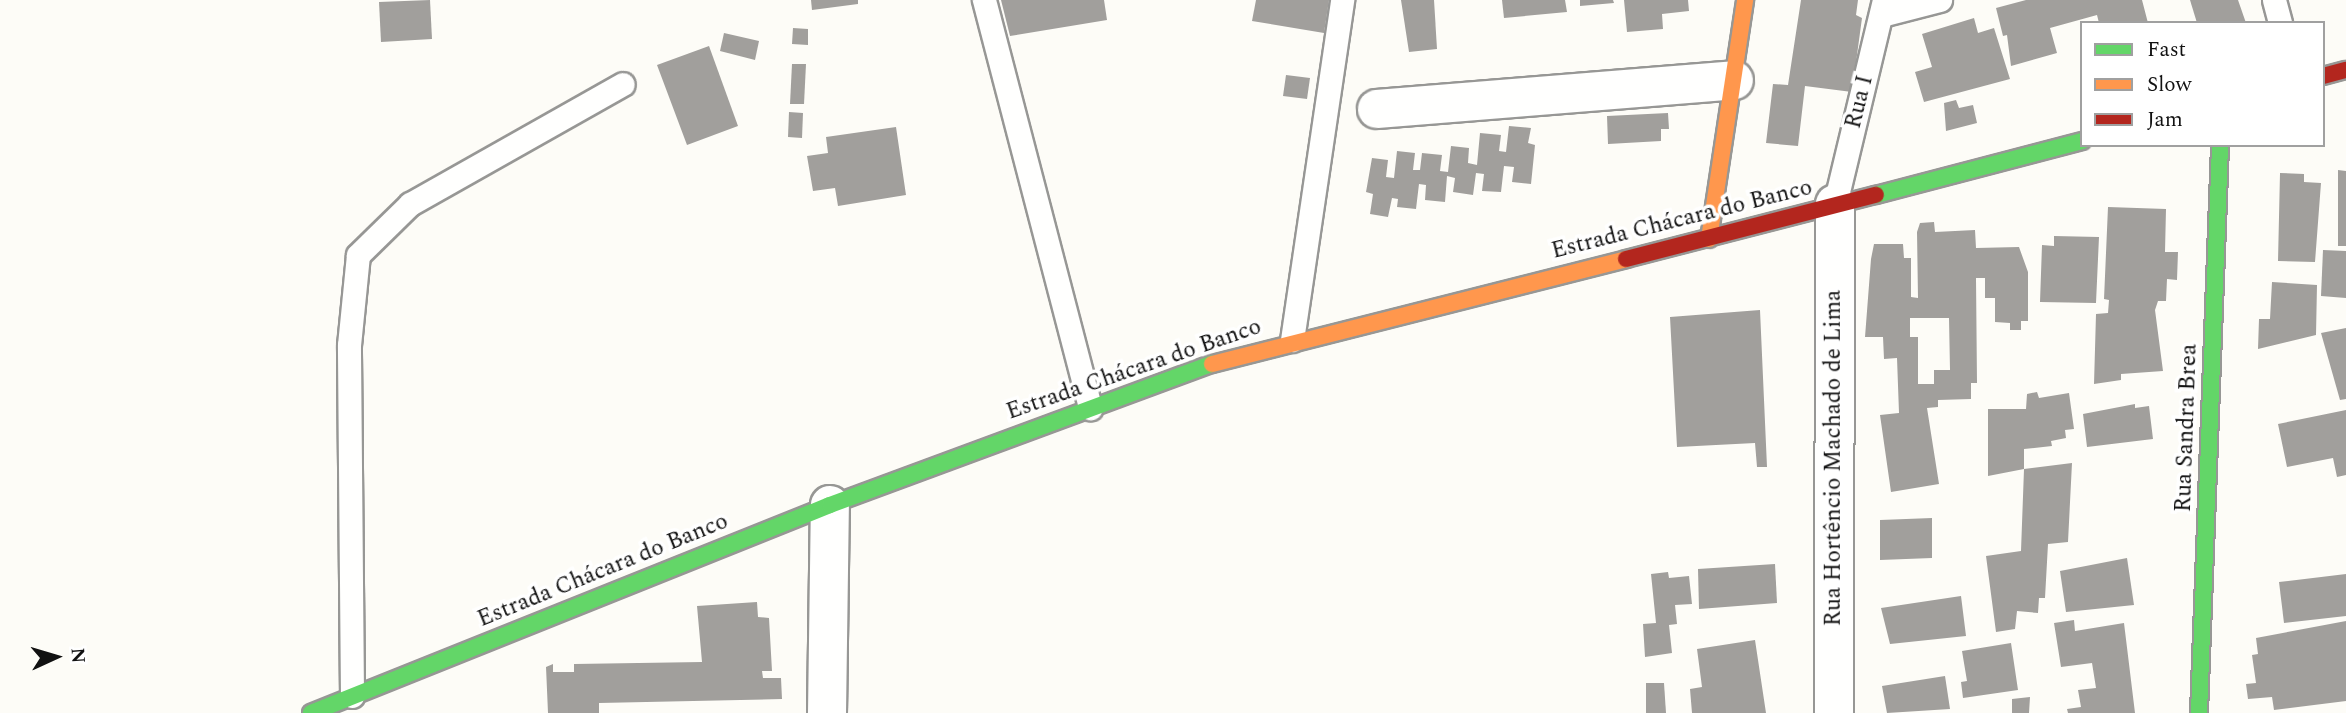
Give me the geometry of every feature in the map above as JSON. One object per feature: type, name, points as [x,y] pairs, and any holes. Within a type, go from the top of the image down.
[{"type":"street","points":[[1709,239],[1745,0]]},
{"type":"street","points":[[2325,76],[2346,71]]},
{"type":"street","points":[[1377,108],[1734,80]]},
{"type":"street","name":"Estrada Chácara do Banco","points":[[311,713],[830,505],[1238,354],[1709,239],[2080,142]]},
{"type":"street","name":"Rua Sandra Brea","points":[[2199,713],[2220,147]]},
{"type":"street","name":"Rua Hortêncio Machado de Lima","points":[[1834,713],[1835,204]]},
{"type":"street","points":[[827,713],[830,505]]},
{"type":"lane","points":[[984,0],[1090,408]]},
{"type":"lane","points":[[1292,340],[1342,0]]},
{"type":"lane","points":[[1882,8],[1940,0]]},
{"type":"lane","points":[[2274,0],[2279,21]]},
{"type":"lane","name":"Rua I","points":[[1835,204],[1882,8]]},
{"type":"lane","points":[[352,696],[349,345],[358,255],[410,204],[623,85]]},
{"type":"building","points":[[430,0],[432,39],[381,42],[379,2]]},
{"type":"building","points":[[811,0],[858,0],[858,4],[812,10]]},
{"type":"building","points":[[1001,0],[1104,0],[1107,20],[1010,36]]},
{"type":"building","points":[[1256,0],[1329,0],[1324,33],[1252,21]]},
{"type":"building","points":[[1401,0],[1434,0],[1437,49],[1409,52]]},
{"type":"building","points":[[1502,0],[1565,0],[1567,12],[1504,18]]},
{"type":"building","points":[[1580,0],[1613,0],[1614,3],[1580,6]]},
{"type":"building","points":[[1624,0],[1688,0],[1689,11],[1662,14],[1663,29],[1627,32]]},
{"type":"building","points":[[1801,0],[1858,0],[1856,15],[1862,18],[1852,92],[1805,86],[1798,146],[1766,143],[1773,84],[1788,85]]},
{"type":"building","points":[[2026,0],[2142,0],[2147,21],[2098,21],[2097,15],[2050,28],[2057,53],[2011,66],[2007,35],[2003,36],[1996,8]]},
{"type":"building","points":[[2190,0],[2238,0],[2245,21],[2196,21]]},
{"type":"building","points":[[1974,18],[1978,33],[1994,28],[2010,79],[1924,102],[1915,72],[1932,67],[1922,34]]},
{"type":"building","points":[[793,28],[808,29],[808,45],[792,44]]},
{"type":"building","points":[[724,33],[759,41],[755,60],[720,51]]},
{"type":"building","points":[[709,46],[738,126],[687,145],[657,65]]},
{"type":"building","points":[[792,64],[806,64],[804,104],[790,104]]},
{"type":"building","points":[[1286,75],[1310,78],[1307,99],[1283,96]]},
{"type":"building","points":[[1956,100],[1959,108],[1973,105],[1977,123],[1946,131],[1944,103]]},
{"type":"building","points":[[789,112],[803,113],[802,138],[788,137]]},
{"type":"building","points":[[1668,113],[1669,129],[1661,129],[1661,141],[1608,144],[1607,116]]},
{"type":"building","points":[[1509,126],[1531,128],[1528,143],[1535,145],[1531,184],[1512,182],[1514,167],[1504,166],[1501,192],[1482,191],[1484,174],[1476,173],[1473,195],[1453,192],[1455,178],[1447,176],[1445,202],[1425,200],[1426,185],[1419,184],[1416,209],[1397,207],[1398,199],[1392,198],[1388,217],[1370,214],[1373,194],[1366,192],[1372,158],[1388,160],[1386,177],[1394,178],[1397,151],[1415,153],[1413,170],[1420,170],[1422,153],[1442,155],[1440,171],[1448,172],[1451,146],[1469,148],[1468,163],[1477,165],[1480,133],[1501,135],[1499,151],[1506,152]]},
{"type":"building","points":[[896,127],[906,195],[838,206],[835,188],[813,191],[807,156],[828,153],[826,137]]},
{"type":"building","points":[[2338,170],[2346,171],[2346,246],[2338,246]]},
{"type":"building","points":[[2280,173],[2304,174],[2304,182],[2321,183],[2315,262],[2278,261]]},
{"type":"building","points":[[2108,207],[2166,209],[2165,252],[2178,252],[2177,280],[2167,279],[2166,301],[2158,301],[2155,310],[2163,371],[2121,374],[2121,380],[2094,384],[2096,314],[2108,313],[2109,300],[2104,299]]},
{"type":"building","points":[[1934,222],[1935,232],[1975,230],[1976,248],[2019,247],[2028,272],[2028,321],[2021,321],[2021,330],[2010,330],[2010,323],[1995,322],[1995,298],[1985,298],[1985,278],[1976,278],[1977,383],[1971,383],[1971,399],[1938,400],[1938,407],[1927,408],[1939,484],[1891,492],[1880,415],[1899,413],[1897,358],[1884,359],[1883,337],[1865,337],[1871,259],[1874,244],[1903,244],[1904,258],[1911,258],[1911,297],[1918,298],[1917,232],[1920,223]],"holes":[[[1910,318],[1949,318],[1950,370],[1934,370],[1934,384],[1918,384],[1918,337],[1910,337]]]},
{"type":"building","points":[[2054,236],[2099,237],[2096,303],[2040,302],[2042,245],[2054,246]]},
{"type":"building","points":[[2323,250],[2346,251],[2346,298],[2321,296]]},
{"type":"building","points":[[2272,282],[2317,285],[2316,335],[2258,349],[2259,319],[2270,319]]},
{"type":"building","points":[[1760,310],[1767,467],[1757,467],[1755,443],[1677,447],[1670,317]]},
{"type":"building","points":[[2346,328],[2346,399],[2340,400],[2321,333]]},
{"type":"building","points":[[2037,392],[2039,398],[2069,393],[2074,429],[2065,430],[2066,438],[2051,441],[2052,446],[2024,449],[2024,469],[1988,476],[1988,409],[2026,409],[2027,394]]},
{"type":"building","points":[[2135,404],[2135,408],[2149,406],[2153,439],[2087,447],[2083,414]]},
{"type":"building","points":[[2346,410],[2346,475],[2337,477],[2333,458],[2287,467],[2278,424]]},
{"type":"building","points":[[2072,463],[2068,542],[2048,544],[2045,598],[2039,598],[2038,613],[2017,611],[2015,629],[1996,632],[1986,556],[2021,551],[2024,469]]},
{"type":"building","points":[[1932,518],[1932,558],[1880,560],[1880,520]]},
{"type":"building","points":[[2127,558],[2134,605],[2066,612],[2060,571]]},
{"type":"building","points":[[1775,564],[1777,603],[1699,609],[1698,569]]},
{"type":"building","points":[[1668,572],[1669,578],[1689,576],[1692,604],[1675,605],[1677,624],[1669,625],[1672,653],[1645,657],[1643,624],[1656,623],[1651,574]]},
{"type":"building","points":[[2346,574],[2346,616],[2284,623],[2279,582]]},
{"type":"building","points":[[1961,596],[1966,636],[1890,644],[1881,608]]},
{"type":"building","points":[[757,602],[758,617],[769,618],[772,671],[762,671],[763,678],[781,678],[782,699],[599,703],[599,713],[548,713],[546,667],[553,664],[553,672],[574,672],[574,664],[702,662],[697,606]]},
{"type":"building","points":[[2074,620],[2075,631],[2124,623],[2135,713],[2068,713],[2067,709],[2081,707],[2078,690],[2096,688],[2092,663],[2061,667],[2054,623]]},
{"type":"building","points":[[2346,621],[2346,701],[2274,710],[2272,697],[2248,699],[2246,684],[2256,683],[2252,655],[2258,654],[2256,638]]},
{"type":"building","points":[[1755,640],[1766,713],[1692,713],[1690,689],[1702,687],[1697,649]]},
{"type":"building","points":[[2011,643],[2018,690],[1963,698],[1961,682],[1967,681],[1962,651]]},
{"type":"building","points":[[1945,676],[1950,709],[1887,713],[1882,686]]},
{"type":"building","points":[[1646,683],[1664,683],[1666,713],[1646,713]]},
{"type":"building","points":[[2030,697],[2029,713],[2012,713],[2012,699]]},
{"type":"traffic: fast","points":[[1876,195],[2080,142]]},
{"type":"traffic: fast","points":[[2199,713],[2220,147]]},
{"type":"traffic: fast","points":[[311,713],[830,505],[1212,364]]},
{"type":"traffic: slow","points":[[1709,239],[1745,0]]},
{"type":"traffic: slow","points":[[1212,364],[1626,259]]},
{"type":"traffic: jam","points":[[2325,75],[2346,70]]},
{"type":"traffic: jam","points":[[1626,259],[1876,195]]}]
